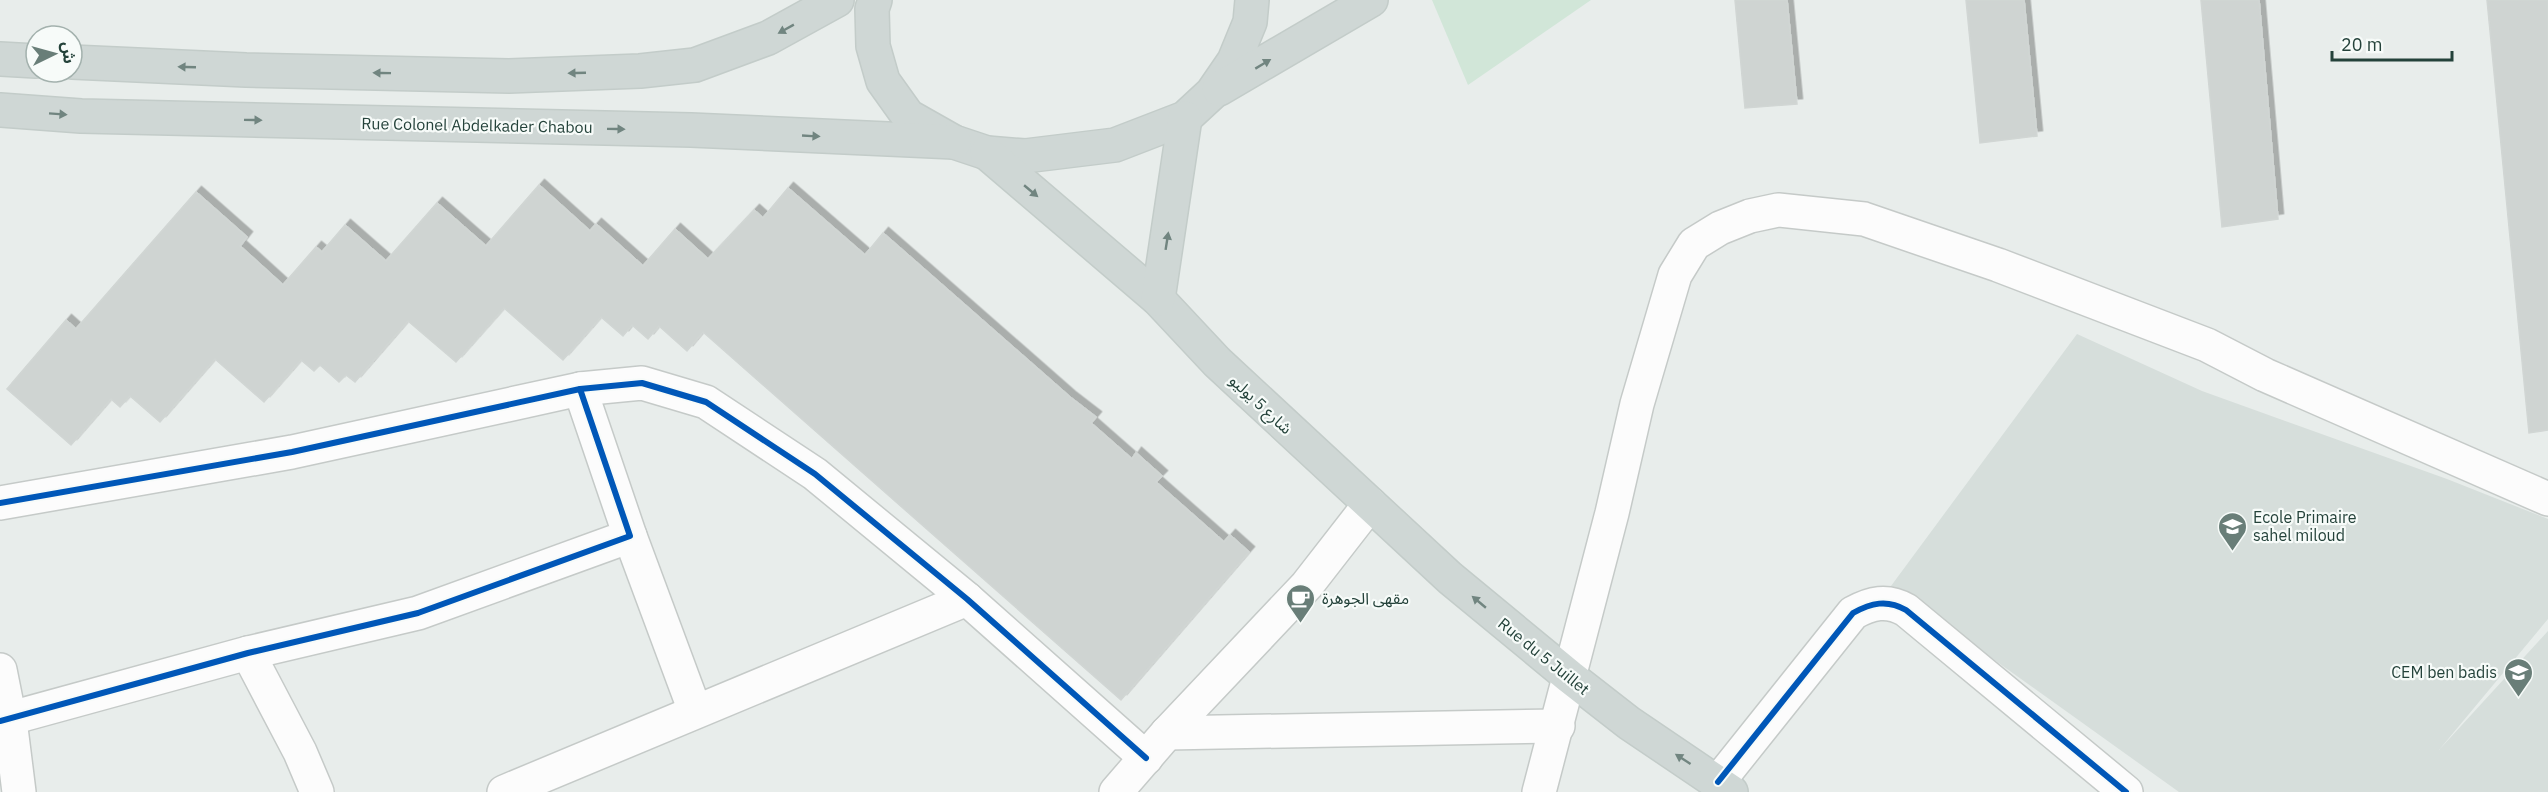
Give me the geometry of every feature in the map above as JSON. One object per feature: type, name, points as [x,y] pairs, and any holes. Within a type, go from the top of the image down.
[{"type":"main road","points":[[84,63],[509,76],[640,71],[695,65],[768,38],[837,0]]},
{"type":"main road","points":[[874,0],[872,9],[873,46],[883,81],[908,116],[954,142],[987,153],[1025,156],[1115,145],[1185,118],[1212,93],[1371,0]]},
{"type":"main road","points":[[1212,93],[1234,61],[1250,22],[1252,0]]},
{"type":"main road","points":[[0,59],[24,60]]},
{"type":"main road","name":"Rue Colonel Abdelkader Chabou","points":[[0,110],[81,116],[691,130],[954,142]]},
{"type":"main road","points":[[1158,299],[1185,118]]},
{"type":"main road","name":"شارع 5 يوليو","points":[[987,153],[1158,299],[1217,362],[1370,504]]},
{"type":"main road","name":"Rue du 5 Juillet","points":[[1370,504],[1450,578],[1570,677],[1629,723],[1724,787]]},
{"type":"street","points":[[1539,792],[1612,513],[1637,404],[1675,275],[1694,244],[1720,228],[1750,216],[1778,210],[1864,219],[1998,265],[2207,345],[2265,375],[2548,500]]},
{"type":"street","points":[[0,503],[292,452],[580,389],[642,383],[706,402],[815,474],[967,599],[1146,758]]},
{"type":"street","points":[[580,389],[630,536],[695,711]]},
{"type":"street","points":[[1116,792],[1167,733],[1306,585],[1370,504]]},
{"type":"street","points":[[5,720],[248,653],[418,613],[630,536]]},
{"type":"street","points":[[504,792],[967,599]]},
{"type":"street","points":[[1724,787],[1853,614],[1866,606],[1887,603],[1906,610],[2126,792]]},
{"type":"street","points":[[248,653],[300,752],[317,792]]},
{"type":"street","points":[[0,670],[5,720],[19,792]]},
{"type":"street","points":[[1167,733],[1558,726]]},
{"type":"shaded area","name":"Ecole Primaire sahel miloud","points":[[2077,334],[2202,391],[2447,479],[2548,519],[2548,619],[2439,750],[2548,631],[2548,792],[2179,792],[1891,586]]},
{"type":"green space","points":[[1432,0],[1591,0],[1468,85]]},
{"type":"building","points":[[1735,0],[1787,0],[1797,104],[1745,108]]},
{"type":"building","points":[[1966,0],[2024,0],[2037,136],[1980,143]]},
{"type":"building","points":[[2201,0],[2259,0],[2278,219],[2222,227]]},
{"type":"building","points":[[2487,0],[2548,0],[2548,430],[2529,433]]},
{"type":"building","points":[[539,185],[590,231],[596,224],[643,266],[675,229],[708,259],[754,210],[763,218],[788,188],[865,255],[883,233],[1070,397],[1096,417],[1091,423],[1132,459],[1136,453],[1162,476],[1156,482],[1224,542],[1230,535],[1249,552],[1121,700],[703,332],[687,351],[659,326],[648,339],[632,325],[623,336],[601,317],[563,360],[504,308],[456,362],[408,321],[355,382],[346,375],[339,382],[320,365],[314,371],[301,360],[264,402],[215,359],[160,422],[130,396],[120,407],[111,399],[71,445],[7,389],[66,320],[76,329],[196,192],[247,237],[240,246],[283,285],[316,247],[322,252],[345,225],[386,261],[437,203],[486,246]]},
{"type":"cycle path","points":[[0,503],[292,452],[580,389],[642,383],[706,402],[815,474],[967,599],[1146,758]]},
{"type":"cycle path","points":[[0,721],[248,653],[418,613],[630,536],[580,389]]},
{"type":"cycle path","points":[[1718,782],[1853,613],[1866,607],[1886,603],[1906,610],[2126,792]]},
{"type":"place","name":"Ecole Primaire sahel miloud","points":[[2232,552]]},
{"type":"place","name":"مقهى الجوهرة","points":[[1301,624]]},
{"type":"place","name":"CEM ben badis","points":[[2518,698]]}]
